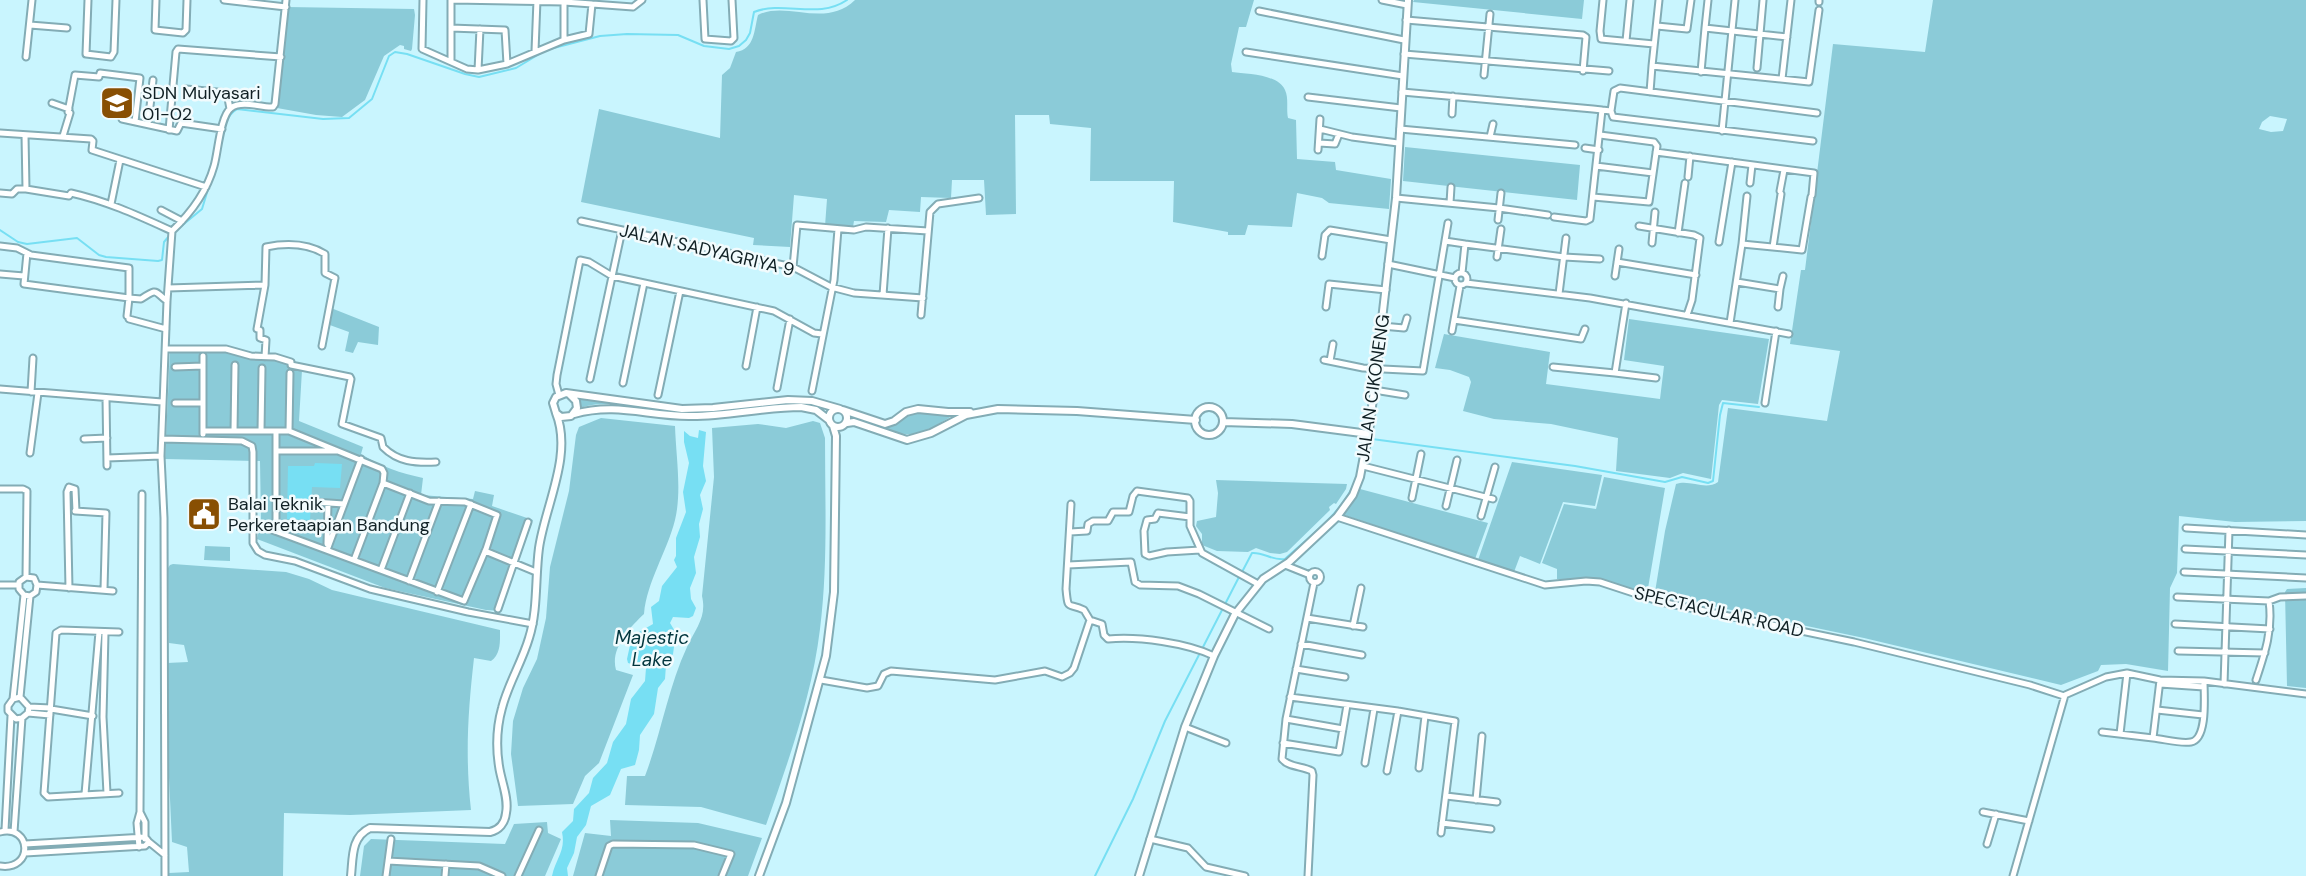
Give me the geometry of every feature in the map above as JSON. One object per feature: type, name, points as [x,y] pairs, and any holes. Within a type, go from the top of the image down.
[{"type":"street","points":[[26,57],[32,0]]},
{"type":"street","points":[[89,0],[86,54],[111,57],[114,52],[116,0]]},
{"type":"street","points":[[156,0],[155,30],[183,33],[187,30],[187,0]]},
{"type":"street","points":[[224,0],[286,7]]},
{"type":"street","points":[[230,108],[240,105],[273,107],[279,85],[286,0]]},
{"type":"street","points":[[423,0],[422,49],[467,69],[478,70],[506,64],[564,40],[590,34],[592,4]]},
{"type":"street","points":[[451,61],[452,0],[564,1],[633,7],[642,0]]},
{"type":"street","points":[[704,0],[705,39],[731,41],[734,38],[732,0]]},
{"type":"street","points":[[1382,0],[1408,3]]},
{"type":"street","points":[[1603,0],[1600,36],[1603,39],[1654,44]]},
{"type":"street","points":[[1626,41],[1630,0]]},
{"type":"street","points":[[1650,92],[1659,0]]},
{"type":"street","points":[[1657,26],[1687,29],[1691,0]]},
{"type":"street","points":[[1701,72],[1708,0]]},
{"type":"street","points":[[1721,131],[1735,0]]},
{"type":"street","points":[[1757,68],[1763,0]]},
{"type":"street","points":[[1782,79],[1791,0]]},
{"type":"street","points":[[535,51],[537,1]]},
{"type":"street","points":[[564,1],[564,40]]},
{"type":"street","name":"JALAN CIKONENG","points":[[1139,876],[1185,727],[1214,656],[1235,614],[1258,584],[1285,565],[1337,517],[1353,495],[1363,466],[1396,198],[1408,3]]},
{"type":"street","points":[[1653,66],[1810,81],[1819,10]]},
{"type":"street","points":[[1259,11],[1405,40]]},
{"type":"street","points":[[1484,75],[1490,14]]},
{"type":"street","points":[[1406,20],[1583,34],[1586,37],[1583,71]]},
{"type":"street","points":[[30,25],[67,29]]},
{"type":"street","points":[[451,28],[505,30],[506,64]]},
{"type":"street","points":[[1705,28],[1787,37]]},
{"type":"street","points":[[478,70],[480,29]]},
{"type":"street","points":[[169,130],[178,49],[281,57]]},
{"type":"street","points":[[1246,52],[1403,76]]},
{"type":"street","points":[[1404,54],[1583,71],[1609,71]]},
{"type":"street","points":[[63,136],[70,113],[75,75],[99,77],[100,74],[140,78],[135,122]]},
{"type":"street","points":[[148,124],[153,80]]},
{"type":"street","points":[[165,876],[164,518],[161,456],[172,233],[206,187],[230,108],[228,93],[186,89]]},
{"type":"street","points":[[1482,90],[1482,98]]},
{"type":"street","points":[[1812,141],[1614,117],[1611,111],[1614,91],[1650,92],[1817,113]]},
{"type":"street","points":[[1402,92],[1611,111]]},
{"type":"street","points":[[1452,114],[1453,96]]},
{"type":"street","points":[[1308,97],[1401,108]]},
{"type":"street","points":[[52,103],[69,109]]},
{"type":"street","points":[[1396,198],[1589,220],[1602,110]]},
{"type":"street","points":[[1318,150],[1320,119]]},
{"type":"street","points":[[122,120],[178,131],[181,123],[222,129]]},
{"type":"street","points":[[1490,137],[1493,124]]},
{"type":"street","points":[[1320,129],[1398,143]]},
{"type":"street","points":[[1399,129],[1575,145]]},
{"type":"street","points":[[0,133],[91,139],[92,150],[206,187]]},
{"type":"street","points":[[1319,143],[1335,144],[1339,134]]},
{"type":"street","points":[[25,135],[26,189]]},
{"type":"street","points":[[1593,197],[1648,203],[1650,201],[1657,143],[1601,135]]},
{"type":"street","points":[[1584,148],[1599,150]]},
{"type":"street","points":[[1656,152],[1814,173],[1802,250],[1742,243]]},
{"type":"street","points":[[1678,233],[1690,156]]},
{"type":"street","points":[[111,204],[120,160]]},
{"type":"street","points":[[1719,242],[1731,162]]},
{"type":"street","points":[[1750,183],[1752,165]]},
{"type":"street","points":[[1597,166],[1653,173]]},
{"type":"street","points":[[1773,247],[1784,170]]},
{"type":"street","points":[[1450,203],[1451,187]]},
{"type":"street","points":[[0,193],[12,194],[17,188],[69,196],[71,193],[111,204],[172,233]]},
{"type":"street","points":[[1498,220],[1500,193]]},
{"type":"street","points":[[1730,323],[1747,196]]},
{"type":"street","points":[[921,315],[930,212],[938,204],[979,198]]},
{"type":"street","points":[[161,211],[182,221]]},
{"type":"street","points":[[1652,243],[1655,212]]},
{"type":"street","name":"JALAN SADYAGRIYA 9","points":[[581,221],[793,267],[831,287],[855,293],[923,298]]},
{"type":"street","points":[[1333,344],[1327,360],[1376,369],[1423,371],[1448,223]]},
{"type":"street","points":[[793,267],[797,226],[928,231]]},
{"type":"street","points":[[1639,226],[1700,238],[1696,275],[1687,315]]},
{"type":"street","points":[[883,295],[888,228]]},
{"type":"street","points":[[812,391],[834,280],[838,229]]},
{"type":"street","points":[[1497,257],[1501,229]]},
{"type":"street","points":[[590,379],[622,230]]},
{"type":"street","points":[[1322,256],[1325,234],[1330,230],[1391,240]]},
{"type":"street","points":[[1559,294],[1566,238]]},
{"type":"street","points":[[1445,241],[1564,257],[1600,259]]},
{"type":"street","points":[[265,357],[266,340],[260,338],[260,330],[254,329],[265,285],[266,247],[285,244],[317,249],[325,254],[325,274],[335,278],[322,346]]},
{"type":"street","points":[[1462,273],[1465,244]]},
{"type":"street","points":[[0,246],[17,248],[31,255],[129,268],[128,318],[166,328]]},
{"type":"street","points":[[1615,276],[1619,249]]},
{"type":"street","points":[[27,253],[24,284],[141,299],[156,292],[167,301]]},
{"type":"street","points":[[559,395],[557,375],[580,260],[589,262],[612,276],[774,311],[822,334]]},
{"type":"street","points":[[1617,262],[1696,275]]},
{"type":"street","points":[[1388,264],[1455,278]]},
{"type":"street","points":[[1460,286],[1455,283],[1455,278],[1462,273]]},
{"type":"street","points":[[1462,273],[1468,278],[1466,283]]},
{"type":"street","points":[[0,274],[24,276]]},
{"type":"street","points":[[1778,307],[1783,276]]},
{"type":"street","points":[[1737,282],[1780,289]]},
{"type":"street","points":[[623,383],[644,283]]},
{"type":"street","points":[[1460,286],[1466,283],[1626,303],[1789,334]]},
{"type":"street","points":[[1326,307],[1329,284],[1386,290]]},
{"type":"street","points":[[168,288],[265,285]]},
{"type":"street","points":[[1452,331],[1460,286]]},
{"type":"street","points":[[658,395],[680,291]]},
{"type":"street","points":[[1615,373],[1626,303]]},
{"type":"street","points":[[746,366],[757,307]]},
{"type":"street","points":[[1382,326],[1404,328],[1406,318]]},
{"type":"street","points":[[777,388],[790,319]]},
{"type":"street","points":[[1454,320],[1581,339],[1585,329]]},
{"type":"street","points":[[1765,403],[1776,331]]},
{"type":"street","points":[[166,349],[226,349],[350,377],[342,424],[381,439],[382,446],[396,458],[436,462]]},
{"type":"street","points":[[203,356],[203,440]]},
{"type":"street","points":[[31,392],[33,358]]},
{"type":"street","points":[[234,431],[235,365]]},
{"type":"street","points":[[175,367],[203,366]]},
{"type":"street","points":[[1553,367],[1656,378]]},
{"type":"street","points":[[261,431],[262,368]]},
{"type":"street","points":[[289,431],[290,373]]},
{"type":"street","points":[[0,389],[162,402]]},
{"type":"street","points":[[1374,390],[1405,395]]},
{"type":"street","points":[[30,453],[38,393]]},
{"type":"street","points":[[351,876],[355,842],[358,835],[370,828],[490,832],[503,823],[507,804],[498,765],[498,730],[502,708],[533,624],[536,572],[543,527],[558,471],[561,438],[577,404],[575,398],[569,394]]},
{"type":"street","points":[[561,438],[553,403],[559,395],[569,394],[682,408],[713,408],[789,400],[812,401],[885,424],[906,412],[918,409],[958,412],[1038,409],[1196,420]]},
{"type":"street","points":[[106,398],[107,466]]},
{"type":"street","points":[[174,403],[203,402]]},
{"type":"street","points":[[556,413],[561,417],[604,407],[694,416],[801,407],[816,410],[831,423],[845,425],[854,422],[907,440],[920,438],[975,412]]},
{"type":"street","points":[[1211,407],[1219,411],[1223,422],[1219,431],[1206,435],[1199,430],[1196,420],[1199,412],[1211,407]]},
{"type":"street","points":[[759,876],[786,803],[826,656],[834,592],[836,436],[831,423],[832,411],[841,409]]},
{"type":"street","points":[[836,436],[845,425],[847,414],[841,409]]},
{"type":"street","points":[[1223,422],[1292,424],[1369,434]]},
{"type":"street","points":[[203,431],[289,431],[382,469],[383,483],[354,560]]},
{"type":"street","points":[[276,431],[276,531]]},
{"type":"street","points":[[84,439],[107,438]]},
{"type":"street","points":[[162,439],[242,441],[252,446],[253,543],[258,551],[265,555],[295,561],[370,589],[533,624]]},
{"type":"street","points":[[276,451],[342,451]]},
{"type":"street","points":[[1412,498],[1421,454]]},
{"type":"street","points":[[107,458],[161,456]]},
{"type":"street","points":[[327,550],[361,459]]},
{"type":"street","points":[[1446,506],[1457,460]]},
{"type":"street","points":[[1363,466],[1490,498]]},
{"type":"street","points":[[1481,516],[1490,498],[1495,467]]},
{"type":"street","points":[[264,527],[464,601],[497,515],[471,504],[429,500],[383,483]]},
{"type":"street","points":[[69,588],[67,489],[73,487],[76,511]]},
{"type":"street","points":[[0,489],[27,491],[26,577]]},
{"type":"street","points":[[1070,532],[1087,531],[1088,524],[1093,521],[1108,521],[1113,512],[1129,512],[1137,491],[1189,499],[1190,526],[1202,553],[1258,584]]},
{"type":"street","points":[[381,570],[410,493]]},
{"type":"street","points":[[142,494],[140,812],[137,823],[143,842]]},
{"type":"street","points":[[409,580],[439,501]]},
{"type":"street","points":[[314,502],[344,504]]},
{"type":"street","points":[[327,550],[328,503]]},
{"type":"street","points":[[437,592],[471,504]]},
{"type":"street","points":[[1071,504],[1066,589],[1070,607],[1084,610],[1090,620],[1102,624],[1104,635],[1108,639],[1135,638],[1199,649],[1214,656]]},
{"type":"street","points":[[68,511],[106,513],[104,589]]},
{"type":"street","points":[[1190,517],[1158,513],[1155,519],[1147,520],[1144,531],[1145,554],[1149,556],[1200,550]]},
{"type":"street","name":"SPECTACULAR ROAD","points":[[1337,517],[1545,585],[1586,580],[1600,582],[1661,602],[1881,649],[2030,685],[2064,696]]},
{"type":"street","points":[[498,609],[528,522]]},
{"type":"street","points":[[2186,528],[2306,535]]},
{"type":"street","points":[[2224,684],[2229,530]]},
{"type":"street","points":[[2185,549],[2306,555]]},
{"type":"street","points":[[485,551],[536,572]]},
{"type":"street","points":[[1068,565],[1131,562],[1135,582],[1140,585],[1178,586],[1269,629]]},
{"type":"street","points":[[1285,565],[1310,575],[1317,572],[1321,575],[1321,580],[1314,583]]},
{"type":"street","points":[[2184,572],[2306,578]]},
{"type":"street","points":[[1310,575],[1310,580],[1314,583]]},
{"type":"street","points":[[18,586],[26,577],[34,579],[36,592],[27,595]]},
{"type":"street","points":[[1308,876],[1313,775],[1312,771],[1306,768],[1283,762],[1283,743],[1314,583]]},
{"type":"street","points":[[0,585],[18,586],[27,595]]},
{"type":"street","points":[[37,585],[113,591]]},
{"type":"street","points":[[1353,626],[1361,588]]},
{"type":"street","points":[[0,872],[0,866],[9,867],[19,862],[25,853],[21,836],[2,831],[6,811],[10,714],[8,706],[16,698],[27,595]]},
{"type":"street","points":[[2177,597],[2269,601],[2280,597],[2306,596]]},
{"type":"street","points":[[2256,680],[2270,629],[2269,601]]},
{"type":"street","points":[[1307,618],[1363,627]]},
{"type":"street","points":[[821,680],[867,688],[878,686],[884,674],[891,671],[995,680],[1045,671],[1062,677],[1074,667],[1090,620]]},
{"type":"street","points":[[2175,624],[2270,629]]},
{"type":"street","points":[[119,632],[58,631],[44,793],[48,797],[119,793]]},
{"type":"street","points":[[85,794],[102,632]]},
{"type":"street","points":[[102,632],[107,793]]},
{"type":"street","points":[[1301,644],[1362,656]]},
{"type":"street","points":[[2178,651],[2265,653]]},
{"type":"street","points":[[1296,669],[1345,677]]},
{"type":"street","points":[[2120,734],[2127,673]]},
{"type":"street","points":[[2013,876],[2064,696],[2106,677],[2127,673],[2160,682],[2224,684],[2306,694]]},
{"type":"street","points":[[2153,738],[2160,682]]},
{"type":"street","points":[[2102,732],[2194,741],[2203,730],[2204,684]]},
{"type":"street","points":[[1290,697],[1455,721],[1441,832]]},
{"type":"street","points":[[14,832],[26,713],[16,698]]},
{"type":"street","points":[[1283,743],[1339,752],[1348,705]]},
{"type":"street","points":[[1365,763],[1374,709]]},
{"type":"street","points":[[0,710],[16,719],[26,713],[51,711],[103,717]]},
{"type":"street","points":[[2157,710],[2203,715]]},
{"type":"street","points":[[1387,771],[1398,711]]},
{"type":"street","points":[[1419,768],[1425,716]]},
{"type":"street","points":[[1286,719],[1343,729]]},
{"type":"street","points":[[1185,727],[1226,743]]},
{"type":"street","points":[[1476,800],[1482,736]]},
{"type":"street","points":[[1446,796],[1497,802]]},
{"type":"street","points":[[6,811],[16,812]]},
{"type":"street","points":[[1983,812],[2029,821]]},
{"type":"street","points":[[1987,844],[1996,814]]},
{"type":"street","points":[[1442,823],[1491,830]]},
{"type":"street","points":[[518,876],[539,830]]},
{"type":"street","points":[[386,876],[391,839]]},
{"type":"street","points":[[1150,839],[1188,848],[1206,867],[1245,876]]},
{"type":"street","points":[[25,844],[143,842],[165,855]]},
{"type":"street","points":[[25,853],[143,842]]},
{"type":"street","points":[[599,876],[609,846],[613,844],[694,845],[731,855],[722,876]]},
{"type":"street","points":[[388,861],[479,866],[502,876]]},
{"type":"street","points":[[445,876],[446,864]]},
{"type":"street","points":[[8,876],[9,867]]},
{"type":"shaded area","points":[[855,0],[1254,0],[1246,27],[1239,27],[1231,64],[1232,72],[1269,78],[1285,90],[1288,118],[1296,120],[1297,159],[1335,162],[1336,170],[1391,179],[1389,209],[1329,203],[1322,198],[1297,193],[1292,227],[1248,225],[1245,235],[1228,235],[1228,232],[1173,222],[1174,181],[1090,181],[1091,128],[1050,124],[1049,115],[1015,115],[1016,214],[986,215],[984,180],[952,180],[951,198],[921,197],[920,212],[889,210],[886,222],[854,221],[853,227],[825,226],[827,199],[794,195],[790,247],[753,245],[754,238],[581,202],[599,109],[720,138],[722,75],[730,68],[736,52],[750,43],[758,15],[781,10],[819,14],[843,8]]},
{"type":"shaded area","points":[[1584,0],[1582,19],[1413,2]]},
{"type":"shaded area","points":[[1933,0],[2306,0],[2306,521],[2235,522],[2179,516],[2177,573],[2170,588],[2168,671],[2126,664],[2101,665],[2098,671],[2061,685],[1655,592],[1676,484],[1708,485],[1718,482],[1728,408],[1827,421],[1840,351],[1790,344],[1801,270],[1805,270],[1833,44],[1925,52]],"holes":[[[2270,116],[2287,119],[2283,131],[2259,129],[2262,122]]]},
{"type":"shaded area","points":[[287,7],[414,9],[412,49],[404,49],[404,46],[400,45],[384,56],[365,100],[342,117],[277,108]]},
{"type":"shaded area","points":[[1405,147],[1580,165],[1577,200],[1403,181]]},
{"type":"shaded area","points":[[331,308],[379,327],[378,345],[358,342],[353,353],[345,351],[349,332],[327,324]]},
{"type":"shaded area","points":[[1629,319],[1769,339],[1758,404],[1722,400],[1719,405],[1711,479],[1683,473],[1670,478],[1616,471],[1618,438],[1551,424],[1494,419],[1463,411],[1471,382],[1469,377],[1435,368],[1444,334],[1550,352],[1546,384],[1660,399],[1664,366],[1624,360]]},
{"type":"shaded area","points":[[170,351],[226,352],[251,359],[275,360],[302,370],[299,421],[363,447],[361,454],[384,466],[423,478],[421,495],[473,499],[475,491],[494,495],[492,506],[533,520],[501,611],[385,588],[257,539],[261,521],[260,461],[165,459]]},
{"type":"shaded area","points":[[579,399],[694,412],[794,403],[825,408],[793,405],[739,411],[679,413],[609,404],[580,408]]},
{"type":"shaded area","points":[[916,411],[955,414],[926,431],[910,434],[876,427],[850,415],[884,426],[896,423]]},
{"type":"shaded area","points":[[601,418],[675,426],[678,485],[675,520],[649,590],[644,614],[627,632],[618,647],[616,670],[633,675],[599,763],[585,776],[573,804],[518,806],[511,754],[513,721],[523,688],[537,659],[546,618],[550,567],[569,491],[576,435],[579,427]]},
{"type":"shaded area","points":[[813,421],[820,423],[825,438],[823,605],[805,704],[766,825],[701,807],[625,805],[627,776],[645,776],[675,679],[702,616],[714,477],[712,428],[758,424],[786,428]]},
{"type":"shaded area","points":[[1512,462],[1602,475],[1595,506],[1563,502],[1540,564],[1520,556],[1514,572],[1478,560]]},
{"type":"shaded area","points":[[1604,477],[1665,488],[1647,594],[1602,579],[1557,579],[1557,569],[1542,563],[1564,504],[1596,509]]},
{"type":"shaded area","points":[[1216,480],[1347,484],[1336,504],[1329,507],[1330,510],[1287,552],[1280,554],[1256,548],[1248,552],[1217,551],[1202,545],[1202,534],[1196,526],[1197,521],[1216,517]]},
{"type":"shaded area","points":[[1360,489],[1488,523],[1475,559],[1344,515]]},
{"type":"shaded area","points":[[205,546],[230,547],[230,561],[204,560]]},
{"type":"shaded area","points":[[173,564],[286,572],[332,590],[500,630],[497,655],[491,661],[474,658],[468,734],[471,810],[350,815],[284,813],[283,876],[169,876],[169,873],[189,872],[187,847],[172,842],[167,663],[188,662],[184,645],[169,643],[168,568]]},
{"type":"shaded area","points":[[2306,588],[2306,688],[2287,686],[2285,592],[2287,589]]},
{"type":"shaded area","points":[[610,820],[698,823],[762,838],[748,876],[573,876],[585,833],[611,836]]},
{"type":"shaded area","points":[[547,822],[548,833],[561,839],[545,876],[360,876],[364,846],[371,839],[505,844],[514,824]]},
{"type":"water","name":"Majestic Lake","points":[[699,430],[706,432],[703,466],[706,481],[700,495],[703,509],[699,524],[700,537],[694,557],[696,573],[690,588],[691,599],[696,608],[693,616],[673,617],[670,623],[676,633],[673,654],[666,665],[665,679],[658,688],[654,714],[640,735],[635,765],[621,769],[610,795],[591,806],[586,825],[577,837],[567,868],[568,876],[552,876],[562,850],[562,832],[573,821],[574,809],[589,793],[593,778],[607,763],[613,742],[626,724],[631,699],[645,681],[646,668],[628,663],[627,659],[632,636],[653,624],[651,607],[659,601],[662,586],[677,567],[674,560],[676,538],[686,512],[683,492],[689,463],[684,431],[698,438]]},
{"type":"water","points":[[315,463],[342,464],[340,488],[312,487],[310,520],[287,519],[288,466],[314,466]]},
{"type":"waterway","points":[[222,140],[228,119],[237,109],[323,119],[349,118],[372,99],[389,56],[395,52],[479,77],[516,68],[546,50],[600,36],[678,35],[704,46],[729,49],[746,40],[754,12],[777,8],[824,9],[847,0]]},
{"type":"waterway","points":[[173,233],[202,209],[209,186]]},
{"type":"waterway","points":[[0,230],[18,242],[27,244],[77,238],[99,255],[106,257],[158,261],[162,260],[164,242],[169,236]]},
{"type":"waterway","points":[[1372,439],[1575,466],[1665,482],[1682,477],[1708,483],[1713,481],[1723,403],[1759,407]]},
{"type":"waterway","points":[[1242,572],[1252,553],[1285,559],[1333,514],[1355,482],[1364,439]]},
{"type":"waterway","points":[[1095,876],[1133,799],[1165,721],[1239,577]]},
{"type":"place","name":"SDN Mulyasari 01-02","points":[[117,103]]},
{"type":"place","name":"Balai Teknik Perkeretaapian Bandung","points":[[204,514]]}]
